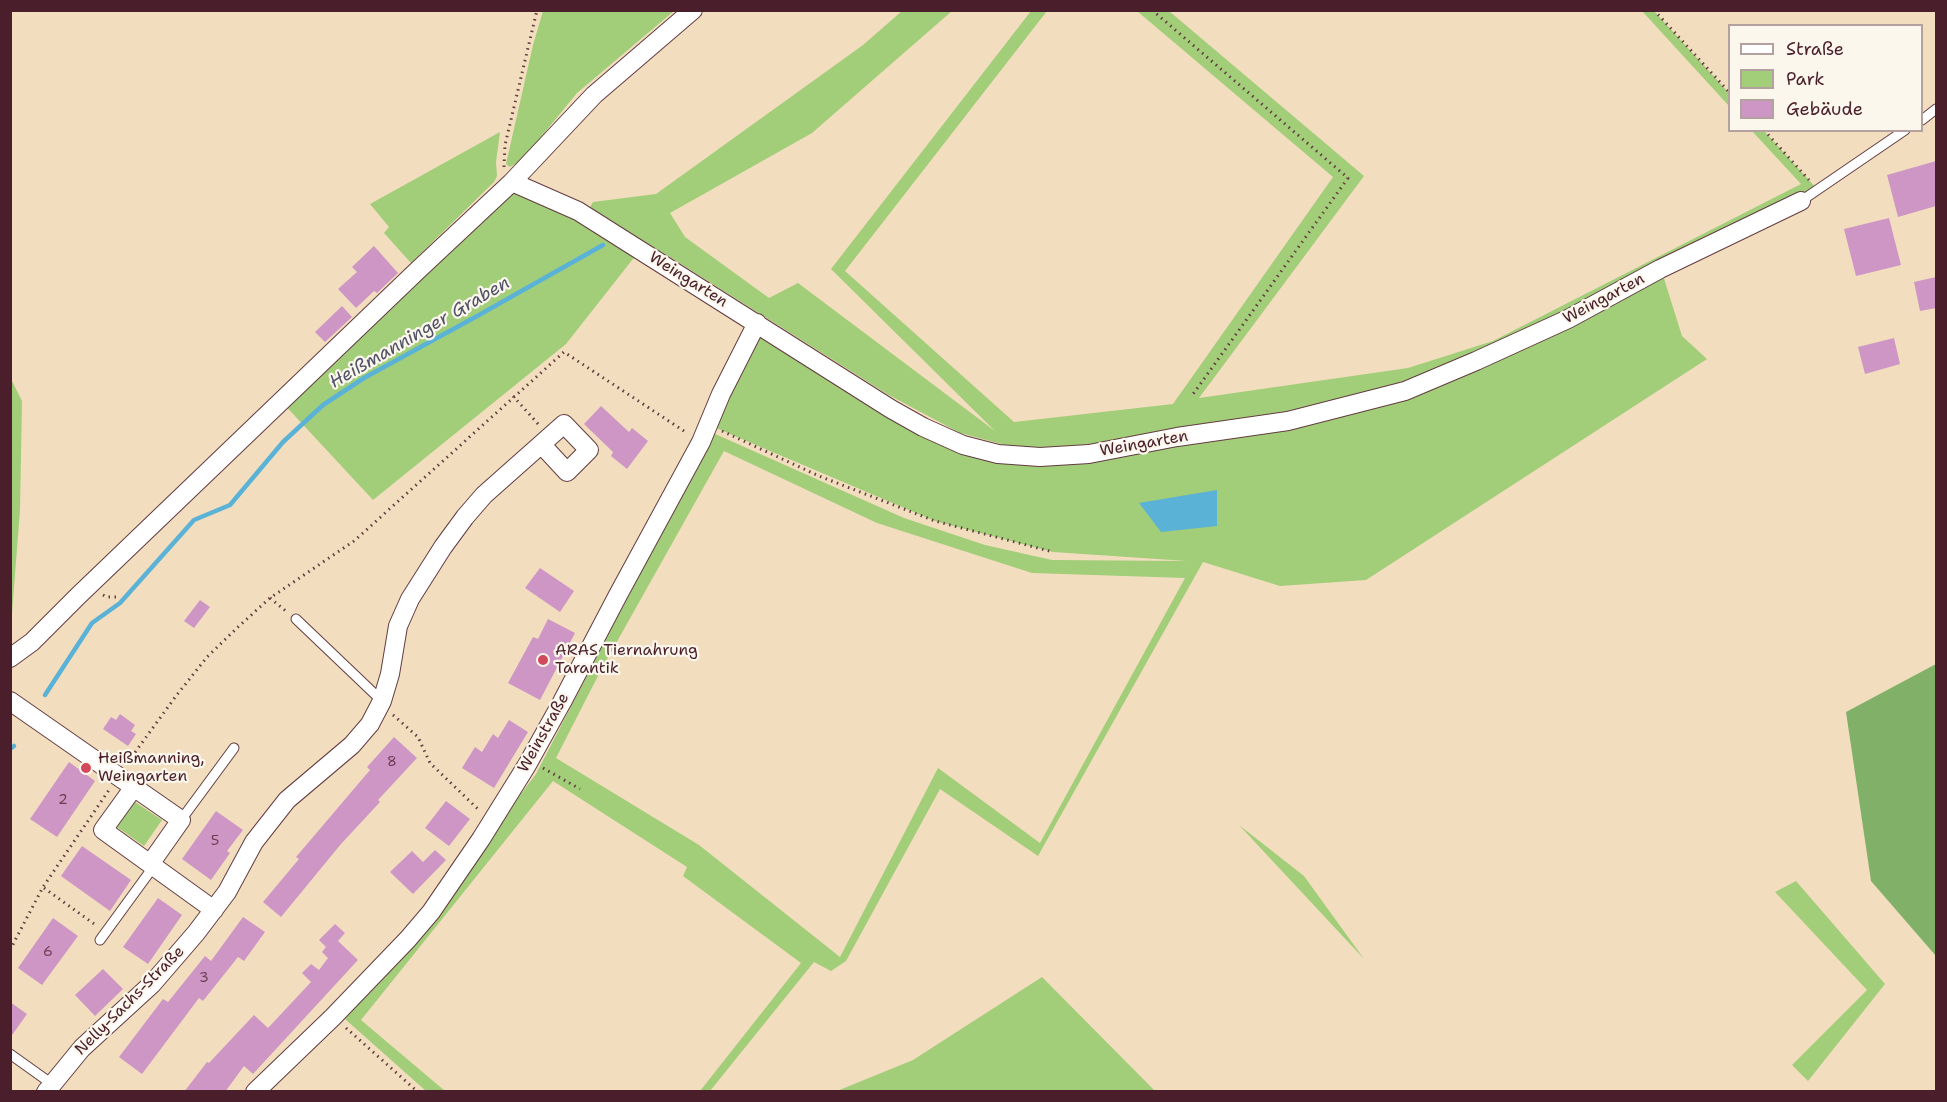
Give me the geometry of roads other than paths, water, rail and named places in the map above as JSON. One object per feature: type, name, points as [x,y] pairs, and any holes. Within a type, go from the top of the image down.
[{"type":"street","points":[[10,658],[32,642],[409,278],[512,182],[594,95],[693,10]]},
{"type":"street","name":"Weingarten","points":[[512,182],[578,211],[923,427],[963,446],[998,454],[1029,456],[1089,454],[1177,437],[1288,421],[1405,391],[1568,319],[1660,269],[1801,201]]},
{"type":"street","name":"Weinstraße","points":[[255,1092],[333,1017],[408,939],[431,912],[492,823],[527,765],[705,434],[721,394],[757,323]]},
{"type":"street","name":"Nelly-Sachs-Straße","points":[[49,1088],[82,1048],[158,977],[214,910],[227,892],[254,842],[286,800],[352,745],[370,724],[381,703],[390,675],[398,626],[410,599],[443,547],[483,495],[546,441]]},
{"type":"street","points":[[10,701],[181,820],[152,865]]},
{"type":"street","points":[[134,787],[103,830],[214,910]]},
{"type":"lane","points":[[1923,119],[1936,109]]},
{"type":"lane","points":[[1801,201],[1902,132]]},
{"type":"lane","points":[[296,619],[381,703]]},
{"type":"lane","points":[[181,820],[234,748]]},
{"type":"lane","points":[[103,936],[152,865]]},
{"type":"lane","points":[[10,1054],[49,1088]]},
{"type":"water","points":[[1217,490],[1217,526],[1161,532],[1139,503]]},
{"type":"waterway","name":"Heißmanninger Graben","points":[[45,695],[92,623],[120,603],[194,520],[230,505],[283,442],[323,405],[364,378],[603,245]]},
{"type":"waterway","name":"Heißmanninger Graben","points":[[10,749],[14,746]]},
{"type":"place","name":"ARAS Tiernahrung Tarantik","points":[[543,660]]},
{"type":"place","name":"Heißmanning, Weingarten","points":[[86,768]]}]
